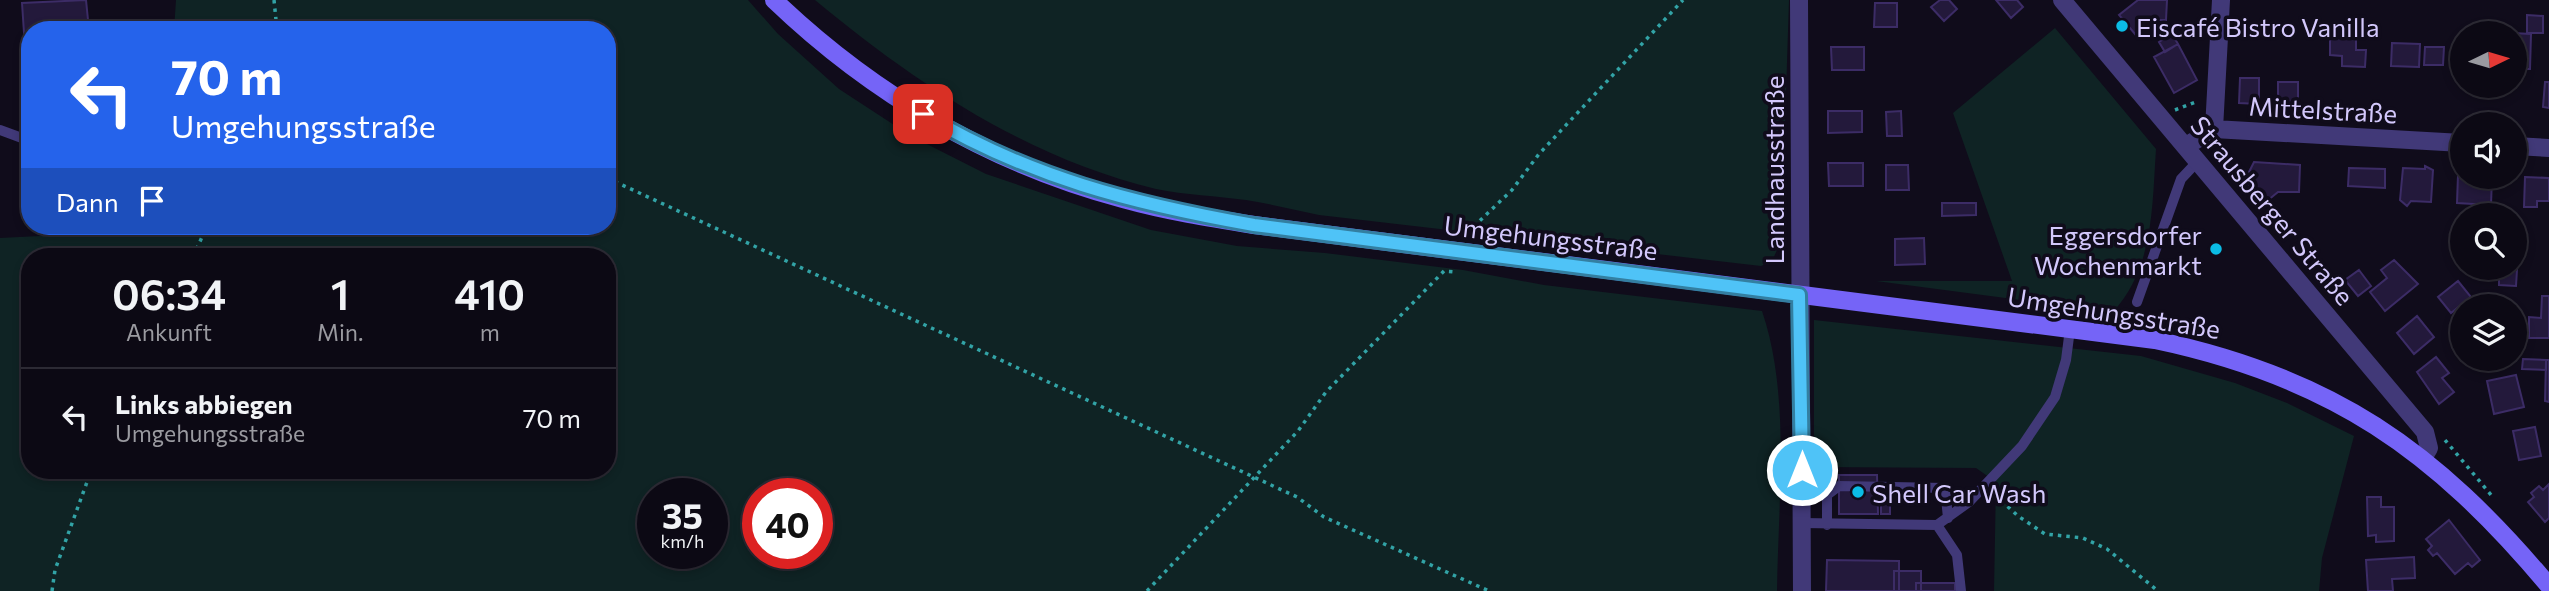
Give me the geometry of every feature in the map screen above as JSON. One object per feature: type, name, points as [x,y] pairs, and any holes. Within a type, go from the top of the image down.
[{"type":"main road","name":"Umgehungsstraße","points":[[774,0],[846,64],[940,124],[1016,162],[1123,200],[1254,225],[2155,340],[2235,360],[2316,391],[2364,419]]},
{"type":"main road","name":"Strausberger Straße","points":[[2364,419],[2426,453],[2493,520],[2549,586]]},
{"type":"street","name":"Landhausstraße","points":[[1799,0],[1802,591]]},
{"type":"street","name":"Strausberger Straße","points":[[2062,0],[2400,402],[2424,432],[2426,453]]},
{"type":"street","points":[[2214,129],[2221,0]]},
{"type":"street","name":"Mittelstraße","points":[[2186,146],[2214,129],[2450,142]]},
{"type":"street","points":[[2527,147],[2549,148]]},
{"type":"lane","points":[[0,130],[21,138]]},
{"type":"lane","points":[[2137,302],[2181,179],[2198,161]]},
{"type":"lane","points":[[1802,523],[1827,525],[1861,520],[1937,525],[1948,518],[1985,486],[2022,446],[2055,397],[2066,360],[2070,329]]},
{"type":"lane","points":[[1827,525],[1827,495],[1839,486],[1945,488],[1948,518]]},
{"type":"lane","points":[[1937,525],[1958,555],[1961,591]]},
{"type":"path","points":[[274,0],[276,21]]},
{"type":"path","points":[[1459,232],[1468,232],[1512,190],[1539,154],[1683,0]]},
{"type":"path","points":[[2172,111],[2216,94]]},
{"type":"path","points":[[616,182],[1297,498],[1324,517],[1489,591]]},
{"type":"path","points":[[1147,591],[1298,431],[1326,392],[1444,271],[1455,272]]},
{"type":"path","points":[[52,591],[55,570],[88,479]]},
{"type":"path","points":[[1985,486],[2018,516],[2045,534],[2083,538],[2107,549],[2158,591]]},
{"type":"green space","points":[[176,0],[748,0],[778,34],[839,89],[911,136],[986,174],[1151,230],[1237,246],[1325,253],[1463,270],[1544,285],[1762,311],[1777,378],[1781,449],[1777,591],[0,591],[0,238],[60,235],[616,235],[616,21],[175,21]]},
{"type":"green space","points":[[815,0],[1789,0],[1781,250],[1777,250],[1772,261],[1761,266],[1319,215],[1246,200],[1156,189],[1062,158],[975,114],[892,60]]},
{"type":"green space","points":[[2055,28],[2156,149],[2151,214],[2144,256],[2126,294],[2113,312],[1876,281],[2012,281],[1953,113]]},
{"type":"green space","points":[[1814,320],[2141,356],[2235,383],[2287,403],[2354,436],[2322,558],[2319,591],[1994,591],[1996,482],[1976,468],[1814,467]]},
{"type":"building","points":[[86,0],[88,21],[23,21],[22,3]]},
{"type":"building","points":[[1940,0],[1949,0],[1957,9],[1944,21],[1931,7]]},
{"type":"building","points":[[1996,0],[2017,0],[2023,7],[2011,18]]},
{"type":"building","points":[[2138,0],[2167,0],[2166,20],[2151,20],[2135,34],[2119,15]]},
{"type":"building","points":[[1875,3],[1897,3],[1897,27],[1874,27]]},
{"type":"building","points":[[2527,15],[2543,16],[2543,33],[2527,33]]},
{"type":"building","points":[[2348,23],[2367,23],[2366,37],[2356,37],[2356,50],[2366,50],[2365,67],[2342,66],[2342,56],[2330,55],[2330,32],[2348,33]]},
{"type":"building","points":[[2172,34],[2178,44],[2165,52],[2159,42]]},
{"type":"building","points":[[2527,34],[2531,34],[2530,69],[2527,69]]},
{"type":"building","points":[[2392,43],[2420,44],[2419,67],[2391,66]]},
{"type":"building","points":[[2178,44],[2197,80],[2174,93],[2154,57]]},
{"type":"building","points":[[1831,47],[1864,47],[1864,70],[1832,70]]},
{"type":"building","points":[[2425,47],[2444,47],[2443,65],[2424,65]]},
{"type":"building","points":[[2240,78],[2259,78],[2259,104],[2239,103]]},
{"type":"building","points":[[2278,82],[2298,82],[2298,106],[2278,106]]},
{"type":"building","points":[[2545,82],[2549,82],[2549,108],[2543,107]]},
{"type":"building","points":[[1828,111],[1862,111],[1862,132],[1828,133]]},
{"type":"building","points":[[1901,111],[1902,136],[1887,136],[1886,112]]},
{"type":"building","points":[[2254,162],[2300,165],[2299,192],[2278,192],[2267,201],[2260,200],[2245,180]]},
{"type":"building","points":[[1828,163],[1863,163],[1863,186],[1829,186]]},
{"type":"building","points":[[1886,165],[1908,165],[1909,190],[1886,190]]},
{"type":"building","points":[[2425,166],[2433,170],[2431,202],[2411,201],[2407,206],[2400,200],[2403,168],[2425,169]]},
{"type":"building","points":[[2349,168],[2385,169],[2385,188],[2348,186]]},
{"type":"building","points":[[2527,177],[2549,178],[2549,201],[2537,201],[2537,207],[2527,207],[2527,203],[2524,203]]},
{"type":"building","points":[[2458,189],[2492,189],[2491,203],[2457,203]]},
{"type":"building","points":[[1942,203],[1976,203],[1976,215],[1942,216]]},
{"type":"building","points":[[1924,238],[1925,264],[1895,265],[1895,239]]},
{"type":"building","points":[[2394,260],[2418,284],[2385,311],[2370,292],[2387,278],[2381,270]]},
{"type":"building","points":[[2359,270],[2371,286],[2358,296],[2345,280]]},
{"type":"building","points":[[2499,280],[2516,280],[2516,286],[2499,285]]},
{"type":"building","points":[[2458,281],[2469,294],[2450,294],[2450,312],[2438,297]]},
{"type":"building","points":[[2542,296],[2549,296],[2549,338],[2529,338],[2529,317],[2541,318]]},
{"type":"building","points":[[2417,316],[2434,337],[2414,354],[2397,333]]},
{"type":"building","points":[[2436,357],[2449,373],[2442,378],[2454,392],[2439,404],[2417,372]]},
{"type":"building","points":[[2527,359],[2546,360],[2546,370],[2527,369]]},
{"type":"building","points":[[2546,360],[2549,360],[2549,402],[2545,401]]},
{"type":"building","points":[[2516,375],[2524,407],[2494,414],[2487,381]]},
{"type":"building","points":[[2535,427],[2541,456],[2519,460],[2513,431]]},
{"type":"building","name":"Shell Car Wash","points":[[1839,475],[1877,475],[1878,514],[1839,514]]},
{"type":"building","points":[[2549,484],[2549,518],[2545,522],[2528,502],[2534,497],[2531,493],[2539,486],[2543,490]]},
{"type":"building","points":[[2367,497],[2381,497],[2381,507],[2394,507],[2394,541],[2376,542],[2376,535],[2368,536]]},
{"type":"building","points":[[1881,500],[1890,500],[1890,514],[1881,514]]},
{"type":"building","points":[[2449,520],[2480,560],[2472,567],[2468,563],[2455,574],[2437,553],[2433,556],[2428,550],[2432,546],[2426,539]]},
{"type":"building","points":[[2414,557],[2415,578],[2392,579],[2393,591],[2368,591],[2366,560]]},
{"type":"building","points":[[1827,560],[1899,561],[1899,591],[1826,591]]},
{"type":"building","points":[[1894,571],[1921,571],[1921,591],[1894,591]]},
{"type":"building","points":[[1916,583],[1955,583],[1955,591],[1916,591]]},
{"type":"place","name":"Eiscafé Bistro Vanilla","points":[[2122,26]]},
{"type":"place","name":"Eggersdorfer Wochenmarkt","points":[[2216,249]]},
{"type":"place","name":"Shell Car Wash","points":[[1858,492]]},
{"type":"route","points":[[923,114],[978,145],[1064,181],[1123,200],[1190,214],[1254,225],[1799,295],[1802,470]]}]
